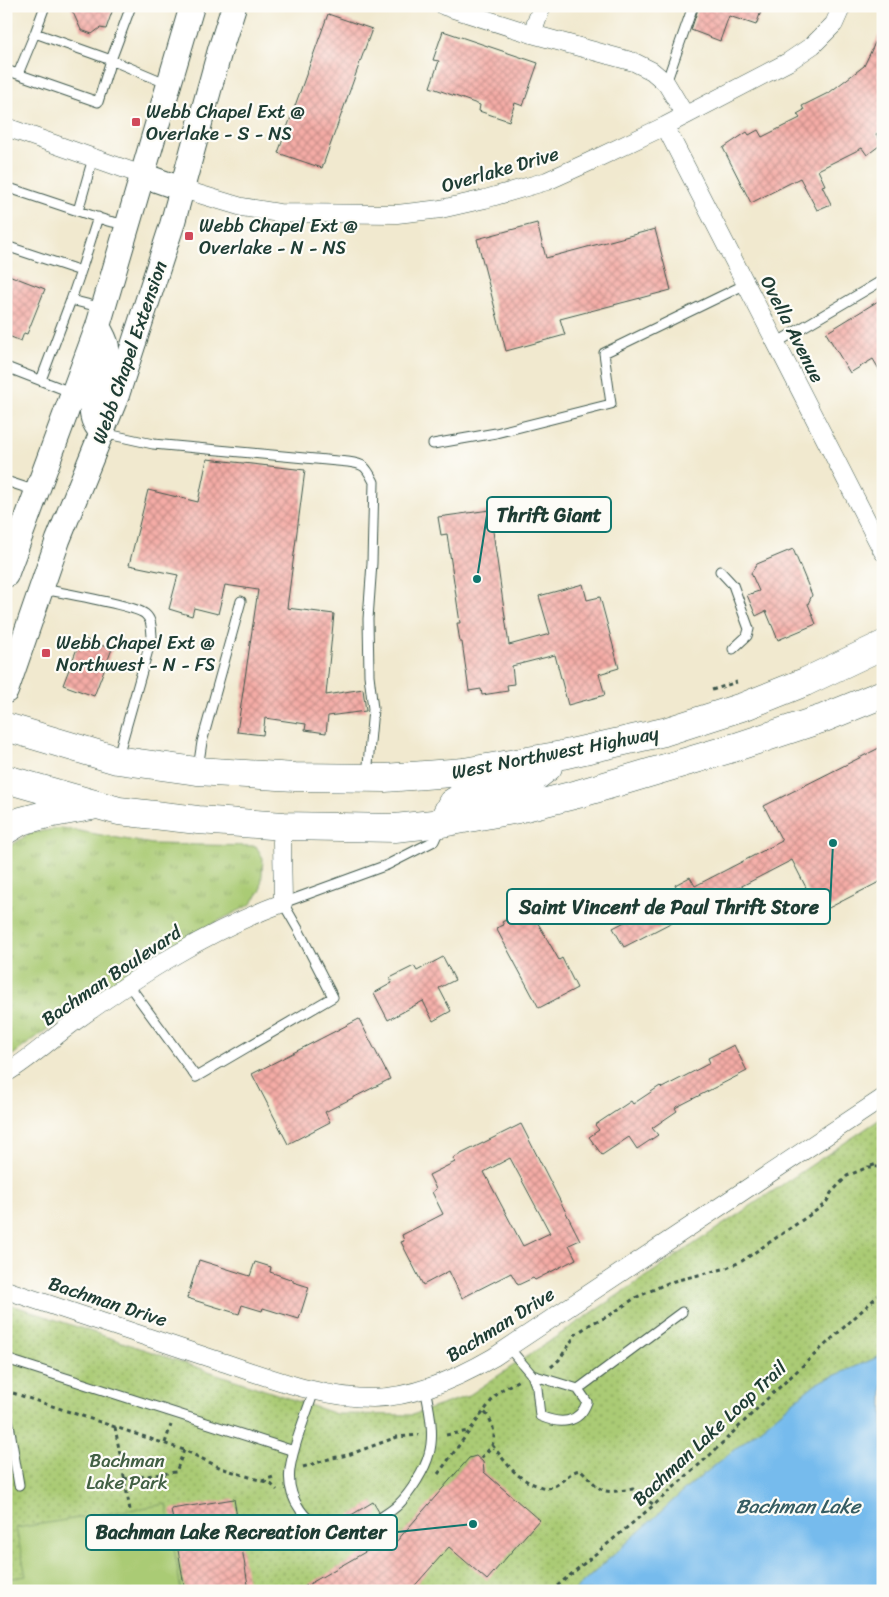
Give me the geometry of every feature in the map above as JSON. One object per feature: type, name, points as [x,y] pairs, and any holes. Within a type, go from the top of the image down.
[{"type":"main road","name":"Webb Chapel Extension","points":[[6,575],[18,530],[36,491],[101,317],[192,6]]},
{"type":"main road","name":"Webb Chapel Extension","points":[[6,691],[40,588],[103,433],[120,386],[172,225],[234,6]]},
{"type":"main road","points":[[142,175],[182,189]]},
{"type":"main road","points":[[101,317],[107,347],[105,367],[94,395],[91,410],[97,427],[103,433]]},
{"type":"main road","name":"West Northwest Highway","points":[[6,727],[117,760],[198,770],[295,777],[367,778],[464,772],[562,755],[664,732],[745,706],[805,682],[883,645]]},
{"type":"main road","name":"West Northwest Highway","points":[[6,779],[119,811],[150,815],[284,826],[395,828],[442,823],[518,809],[578,794],[754,741],[824,718],[883,694]]},
{"type":"main road","points":[[442,823],[452,803],[466,794],[534,778],[562,755]]},
{"type":"main road","points":[[6,830],[21,821],[98,805]]},
{"type":"street","points":[[444,6],[532,34],[634,62],[652,71],[666,83],[685,115]]},
{"type":"street","points":[[532,34],[542,6]]},
{"type":"street","name":"Overlake Drive","points":[[182,189],[242,207],[279,213],[398,214],[441,209],[485,199],[547,181],[665,126],[788,62],[813,45],[834,24],[842,6]]},
{"type":"street","name":"Ovella Avenue","points":[[665,126],[883,552]]},
{"type":"street","points":[[6,128],[142,175]]},
{"type":"street","points":[[283,903],[282,842],[284,826]]},
{"type":"street","name":"Bachman Boulevard","points":[[6,1073],[128,984],[190,946],[253,914],[283,903]]},
{"type":"street","name":"Bachman Drive","points":[[6,1290],[314,1391],[374,1398],[406,1394],[448,1381],[473,1369],[883,1098]]},
{"type":"lane","points":[[18,74],[45,6]]},
{"type":"lane","points":[[6,70],[98,102],[131,6]]},
{"type":"lane","points":[[666,83],[693,6]]},
{"type":"lane","points":[[35,33],[111,60],[168,85]]},
{"type":"lane","points":[[78,211],[93,158]]},
{"type":"lane","points":[[6,187],[78,211],[128,225]]},
{"type":"lane","points":[[41,380],[71,300],[98,217]]},
{"type":"lane","points":[[6,246],[80,271]]},
{"type":"lane","points":[[776,343],[883,280]]},
{"type":"lane","points":[[434,444],[496,433],[612,404],[604,353],[746,284]]},
{"type":"lane","points":[[71,300],[82,304],[101,317]]},
{"type":"lane","points":[[6,367],[73,393]]},
{"type":"lane","points":[[103,433],[153,444],[348,462],[361,464],[369,472],[374,482],[372,563],[368,618],[369,675],[373,709],[367,778]]},
{"type":"lane","points":[[6,482],[36,491]]},
{"type":"lane","points":[[720,571],[733,585],[749,629],[747,636],[733,648]]},
{"type":"lane","points":[[40,588],[129,608],[143,613],[150,620],[152,636],[117,760]]},
{"type":"lane","points":[[198,770],[202,742],[241,601]]},
{"type":"lane","points":[[128,984],[196,1077],[333,997],[283,903],[386,865],[423,847],[434,841],[442,823]]},
{"type":"lane","points":[[578,1390],[682,1312]]},
{"type":"lane","points":[[508,1347],[532,1375],[537,1388],[540,1416],[554,1422],[573,1419],[584,1410],[587,1402],[578,1390],[532,1375]]},
{"type":"lane","points":[[6,1359],[294,1451]]},
{"type":"lane","points":[[383,1516],[398,1505],[418,1478],[429,1454],[430,1420],[425,1388]]},
{"type":"lane","points":[[314,1391],[294,1451],[290,1471],[290,1483],[294,1499],[304,1516],[320,1527],[336,1532],[354,1531]]},
{"type":"lane","points":[[6,1406],[19,1485]]},
{"type":"path","points":[[470,1431],[495,1396],[520,1379],[550,1368],[559,1360],[576,1334],[592,1323],[607,1317],[635,1298],[670,1282],[727,1268],[742,1261],[826,1203],[831,1193],[847,1176],[883,1162]]},
{"type":"path","points":[[868,1167],[883,1167]]},
{"type":"path","name":"Bachman Lake Loop Trail","points":[[551,1591],[654,1506],[883,1291]]},
{"type":"path","points":[[481,1458],[492,1445],[494,1436],[488,1415],[484,1412]]},
{"type":"path","points":[[115,1426],[130,1510]]},
{"type":"path","points":[[492,1445],[520,1478],[531,1484],[551,1488],[575,1471],[581,1470],[602,1490],[610,1492],[633,1489],[654,1506]]},
{"type":"path","points":[[124,1479],[176,1472],[184,1450]]},
{"type":"green space","points":[[62,828],[152,844],[256,846],[263,858],[261,890],[250,905],[163,949],[78,1006],[6,1060],[6,849],[30,833]]},
{"type":"green space","name":"Bachman Lake Park","points":[[883,1117],[883,1355],[815,1384],[687,1488],[574,1591],[6,1591],[6,1303],[336,1414],[412,1415],[468,1396]]},
{"type":"green space","points":[[167,1504],[181,1591],[6,1591],[6,1579],[26,1576],[16,1528]]},
{"type":"water","name":"Bachman Lake","points":[[883,1355],[883,1591],[574,1591],[687,1488],[815,1384]]},
{"type":"building","points":[[70,6],[114,6],[106,29],[100,28],[92,34],[81,30]]},
{"type":"building","points":[[699,6],[763,6],[756,25],[729,16],[720,41],[691,30]]},
{"type":"building","points":[[328,14],[372,29],[322,168],[278,153]]},
{"type":"building","points":[[883,26],[883,130],[876,134],[883,143],[867,155],[862,148],[818,170],[825,185],[822,186],[831,204],[817,210],[800,178],[751,203],[723,148],[747,132],[749,135],[758,130],[762,137],[800,118],[797,114],[804,110],[802,106],[830,92],[864,66]]},
{"type":"building","points":[[443,31],[538,63],[523,106],[515,103],[509,121],[479,111],[480,105],[430,87],[439,61],[433,60]]},
{"type":"building","points":[[537,223],[546,258],[655,229],[671,290],[560,319],[565,335],[506,351],[477,239]]},
{"type":"building","points":[[6,274],[45,289],[27,334],[24,333],[21,341],[6,335]]},
{"type":"building","points":[[883,298],[883,376],[873,359],[850,373],[826,333]]},
{"type":"building","points":[[207,459],[305,470],[287,608],[334,614],[326,695],[363,689],[366,711],[328,716],[326,733],[305,730],[306,724],[265,718],[263,735],[237,732],[258,590],[225,585],[218,614],[194,608],[192,616],[169,609],[178,575],[129,565],[148,490],[198,502]]},
{"type":"building","points":[[490,510],[509,645],[550,634],[539,596],[583,584],[587,600],[600,597],[619,668],[599,674],[605,695],[568,705],[555,655],[512,666],[514,684],[507,685],[508,691],[482,695],[481,689],[469,691],[462,642],[460,642],[457,623],[460,623],[447,534],[441,535],[438,517]]},
{"type":"building","points":[[793,549],[812,595],[808,604],[816,624],[778,640],[766,611],[756,616],[747,595],[759,591],[751,573],[757,564]]},
{"type":"building","points":[[81,638],[112,649],[94,696],[63,685]]},
{"type":"building","points":[[883,746],[883,880],[819,913],[792,860],[624,947],[613,928],[679,894],[675,885],[690,877],[695,886],[782,841],[764,806]]},
{"type":"building","points":[[531,911],[559,960],[562,958],[577,988],[539,1008],[496,928],[504,925],[502,922],[521,912],[522,915]]},
{"type":"building","points":[[443,957],[455,980],[439,988],[451,1011],[433,1021],[423,1001],[388,1020],[374,993],[392,983],[390,978],[414,966],[417,971]]},
{"type":"building","points":[[359,1019],[390,1079],[325,1112],[330,1122],[288,1144],[252,1074]]},
{"type":"building","points":[[734,1045],[747,1071],[675,1108],[677,1111],[652,1128],[658,1135],[637,1149],[629,1137],[602,1155],[589,1137],[599,1130],[595,1125],[631,1101],[633,1104],[660,1086],[662,1088],[710,1063],[708,1058]]},
{"type":"building","points":[[521,1124],[580,1240],[569,1245],[576,1259],[535,1280],[533,1278],[518,1285],[511,1273],[462,1298],[449,1271],[423,1285],[401,1242],[404,1241],[402,1235],[443,1214],[432,1192],[436,1189],[429,1175],[455,1162],[453,1158]],"holes":[[[510,1158],[550,1233],[523,1246],[484,1172]]]},
{"type":"building","points":[[199,1260],[250,1276],[255,1262],[271,1267],[270,1272],[309,1287],[299,1319],[263,1308],[262,1311],[242,1305],[239,1314],[187,1298]]},
{"type":"building","points":[[476,1456],[483,1462],[484,1472],[539,1520],[487,1580],[449,1547],[410,1591],[297,1591],[367,1551],[358,1536],[360,1533],[359,1527],[352,1525],[348,1517],[373,1502],[379,1512],[377,1519],[380,1522],[384,1522],[396,1542],[469,1458]]},
{"type":"building","points":[[234,1499],[249,1591],[185,1591],[171,1509]]},
{"type":"place","name":"Webb Chapel Ext @ Overlake - S - NS","points":[[136,122]]},
{"type":"place","name":"Webb Chapel Ext @ Overlake - N - NS","points":[[189,236]]},
{"type":"place","name":"Thrift Giant","points":[[477,579]]},
{"type":"place","name":"Webb Chapel Ext @ Northwest - N - FS","points":[[46,653]]},
{"type":"place","name":"Saint Vincent de Paul Thrift Store","points":[[833,843]]},
{"type":"place","name":"Bachman Lake Recreation Center","points":[[473,1524]]}]
